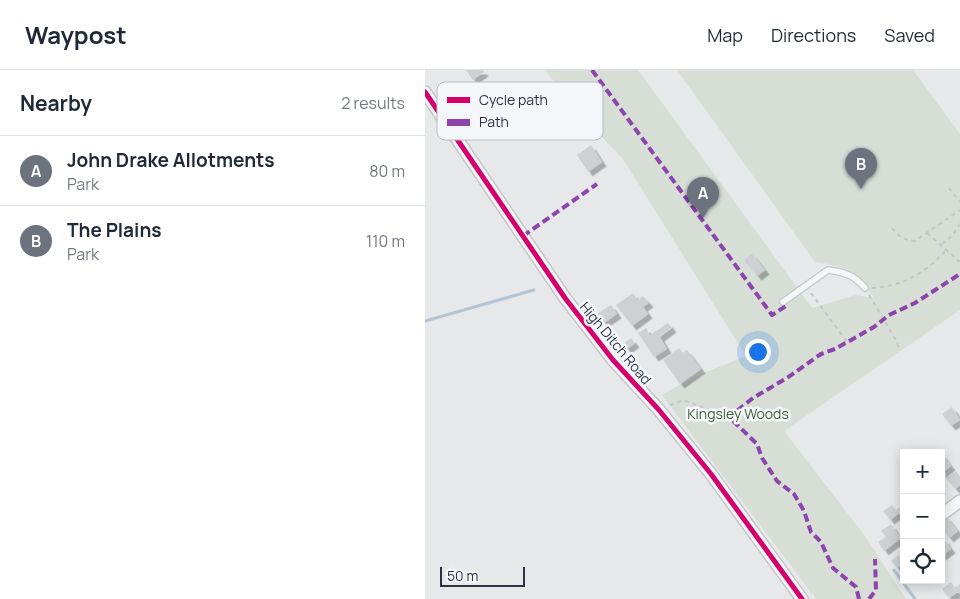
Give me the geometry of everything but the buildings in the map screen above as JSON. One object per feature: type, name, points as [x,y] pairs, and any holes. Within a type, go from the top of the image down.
[{"type":"street","name":"High Ditch Road","points":[[425,92],[437,110]]},
{"type":"street","name":"High Ditch Road","points":[[458,140],[565,298],[613,360],[659,410],[711,474],[802,599]]},
{"type":"street","points":[[945,512],[960,501]]},
{"type":"lane","points":[[783,302],[828,270],[844,272],[857,279],[865,288]]},
{"type":"path","points":[[949,188],[960,202]]},
{"type":"path","points":[[893,228],[898,236],[915,242],[960,210]]},
{"type":"path","points":[[941,245],[952,236],[960,224]]},
{"type":"path","points":[[927,233],[960,262]]},
{"type":"path","points":[[899,349],[896,340],[865,288],[890,287],[908,281],[928,268],[947,249]]},
{"type":"path","points":[[805,285],[847,342]]},
{"type":"path","points":[[683,400],[729,417]]},
{"type":"green space","name":"Kingsley Woods","points":[[545,70],[638,70],[812,308],[856,295],[874,298],[862,282],[850,271],[815,262],[677,70],[913,70],[960,134],[960,310],[784,431],[865,536],[906,599],[816,599],[662,395],[694,377],[746,356],[623,159],[603,138],[603,82],[555,82]]},
{"type":"waterway","points":[[425,321],[534,290]]},
{"type":"waterway","points":[[894,570],[915,599]]},
{"type":"marked path","points":[[592,70],[601,82]]},
{"type":"marked path","points":[[603,85],[772,315],[786,306]]},
{"type":"marked path","points":[[523,236],[597,184]]},
{"type":"marked path","points":[[859,599],[856,587],[833,568],[821,542],[811,532],[804,511],[794,494],[777,481],[762,458],[757,444],[729,417],[753,398],[787,378],[821,354],[835,349],[874,327],[889,315],[915,303],[960,274]]},
{"type":"marked path","points":[[869,599],[876,590],[875,559]]},
{"type":"cycle path","points":[[425,92],[437,110]]},
{"type":"cycle path","points":[[458,140],[565,298],[613,360],[659,410],[711,474],[802,599]]},
{"type":"place","name":"The Plains","points":[[861,189]]},
{"type":"place","name":"John Drake Allotments","points":[[703,218]]}]
